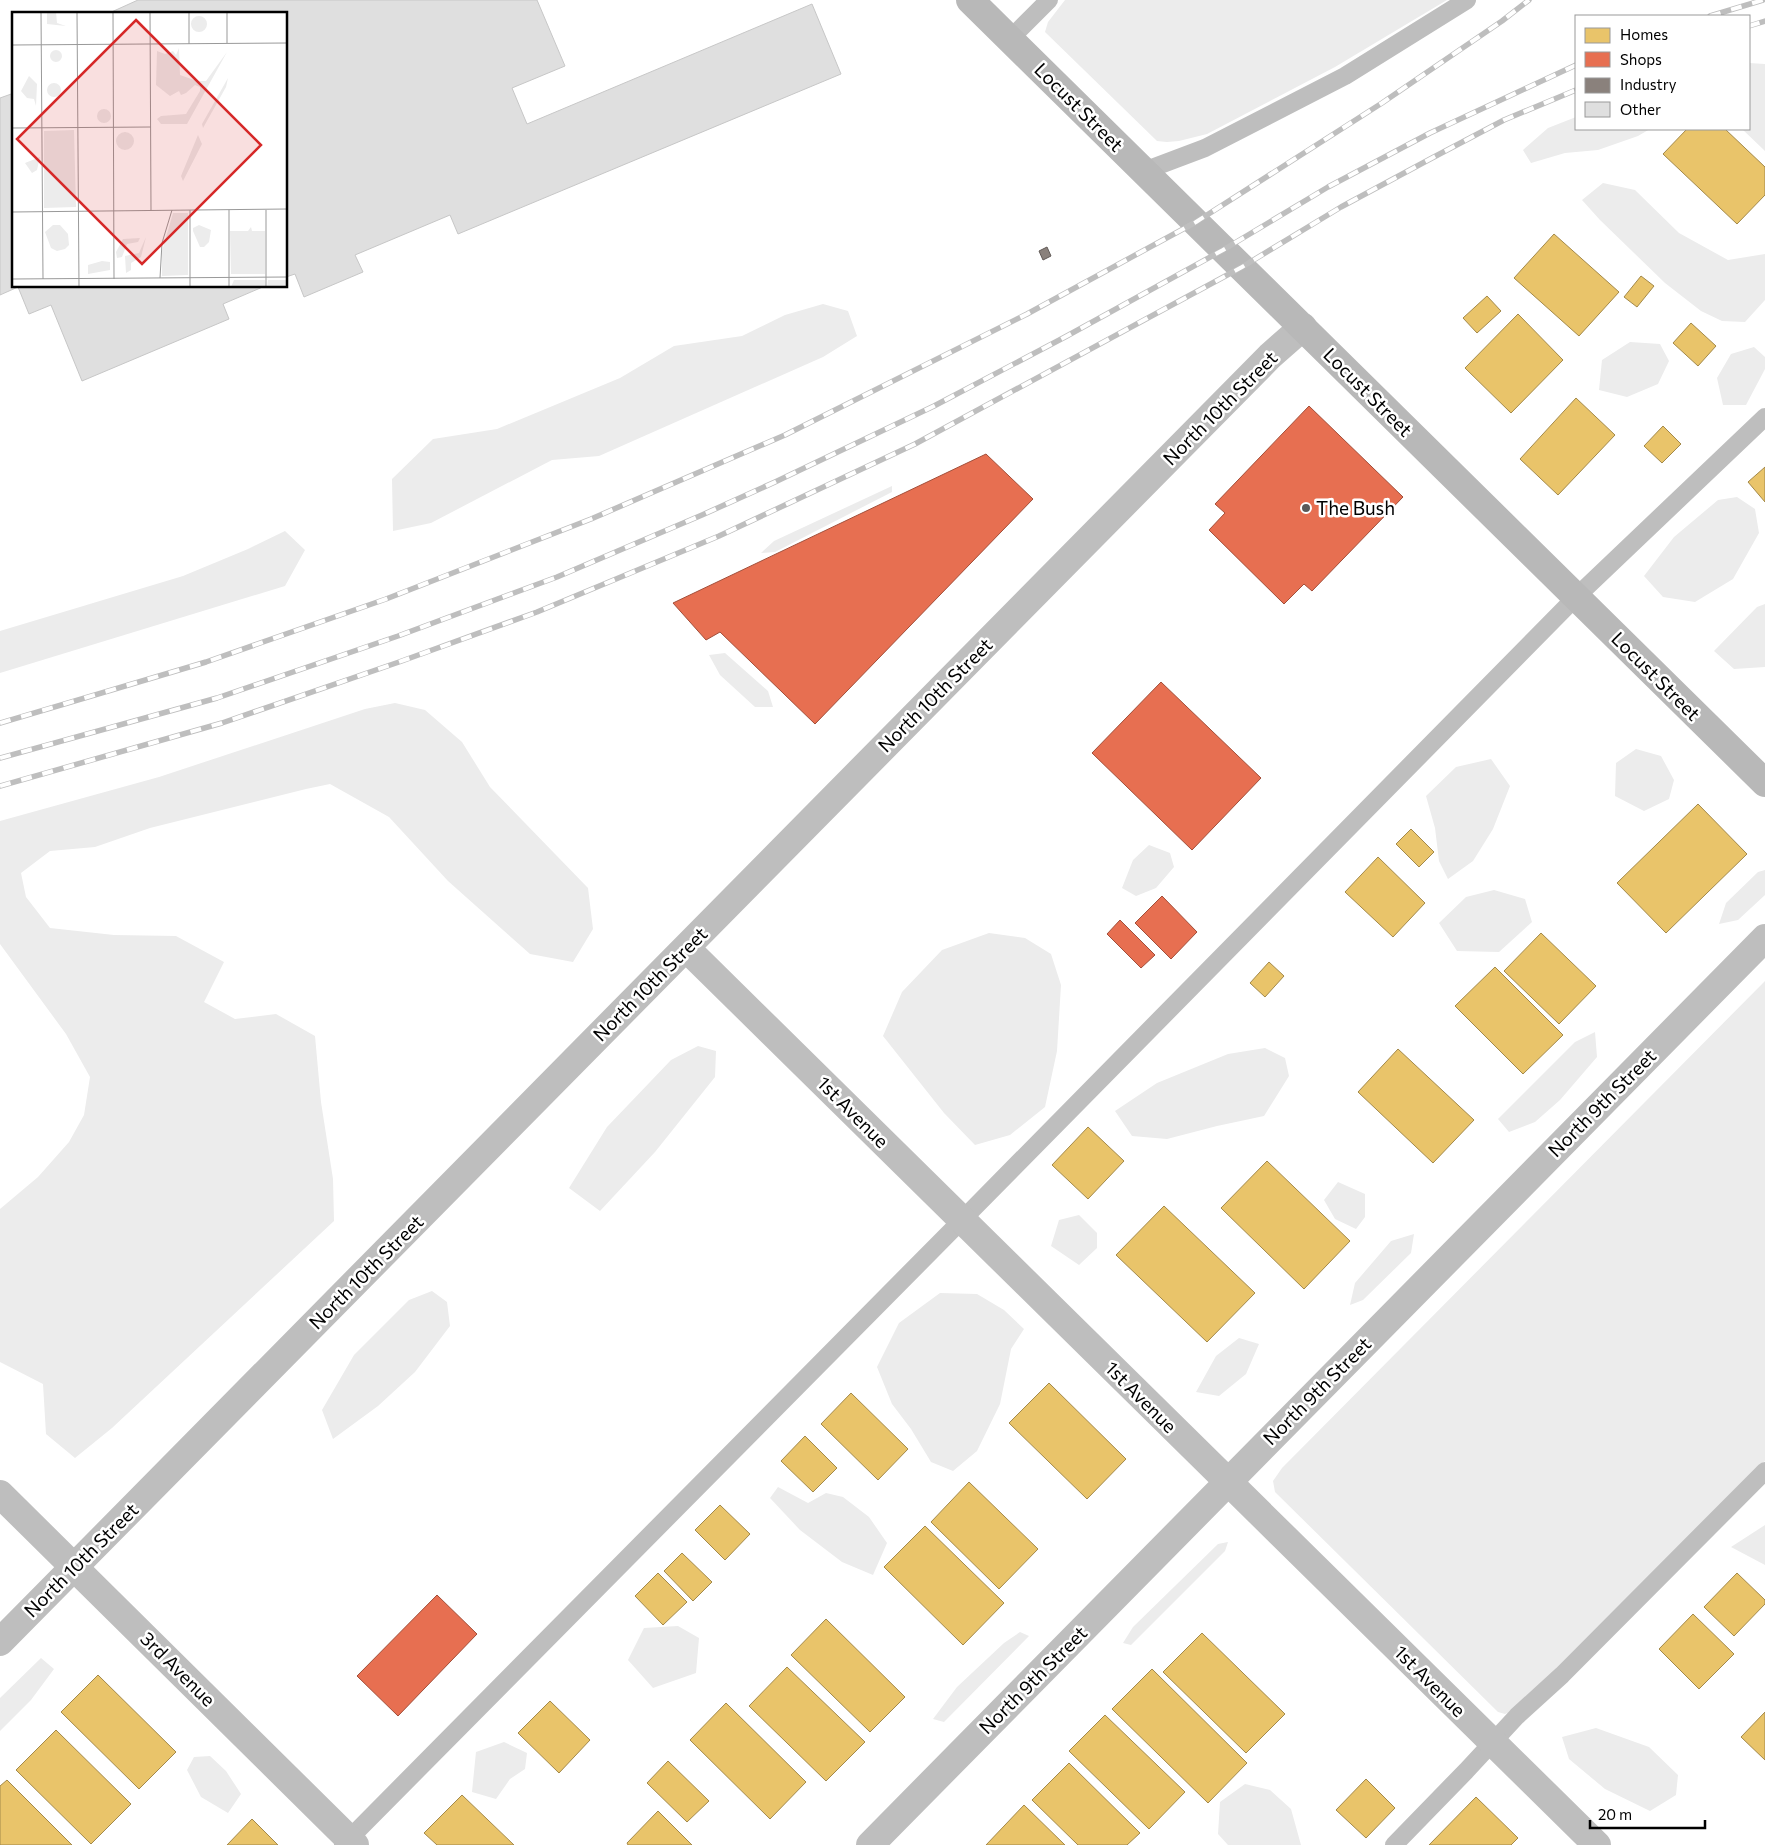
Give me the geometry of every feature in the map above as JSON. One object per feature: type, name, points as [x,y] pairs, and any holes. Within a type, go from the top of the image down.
[{"type":"street","name":"Locust Street","points":[[970,0],[1765,783]]},
{"type":"street","name":"North 10th Street","points":[[0,1642],[1270,356],[1303,327]]},
{"type":"street","name":"North 9th Street","points":[[870,1845],[1765,938]]},
{"type":"street","name":"1st Avenue","points":[[686,948],[1597,1845]]},
{"type":"street","name":"3rd Avenue","points":[[0,1494],[349,1843]]},
{"type":"lane","points":[[1010,39],[1049,0]]},
{"type":"lane","points":[[1144,171],[1205,148],[1345,76],[1467,0]]},
{"type":"lane","points":[[349,1843],[1576,597],[1765,417]]},
{"type":"lane","points":[[1394,1845],[1517,1716],[1562,1675],[1765,1472]]},
{"type":"shaded area","points":[[1065,0],[1447,0],[1335,67],[1207,134],[1167,142],[1157,141],[1045,32],[1048,22]]},
{"type":"shaded area","points":[[1750,63],[1765,64],[1765,151],[1743,130],[1750,130]]},
{"type":"shaded area","points":[[1575,117],[1575,130],[1648,130],[1638,136],[1598,150],[1565,153],[1531,163],[1523,150],[1548,128]]},
{"type":"shaded area","points":[[1603,183],[1635,190],[1679,233],[1728,260],[1765,254],[1765,300],[1745,322],[1722,321],[1701,311],[1665,283],[1582,200]]},
{"type":"shaded area","points":[[823,304],[848,311],[857,336],[823,357],[599,456],[552,460],[431,523],[393,531],[392,479],[433,439],[497,429],[620,378],[674,346],[742,336],[785,315]]},
{"type":"shaded area","points":[[1630,342],[1660,344],[1669,361],[1658,384],[1627,397],[1599,390],[1602,360]]},
{"type":"shaded area","points":[[1754,347],[1765,357],[1765,369],[1746,405],[1723,405],[1717,378],[1731,354]]},
{"type":"shaded area","points":[[892,486],[892,492],[775,552],[761,553],[774,541]]},
{"type":"shaded area","points":[[1737,497],[1755,509],[1759,533],[1733,579],[1695,602],[1663,597],[1644,576],[1674,537],[1718,500]]},
{"type":"shaded area","points":[[285,531],[305,550],[285,586],[0,673],[0,631],[183,576],[248,549]]},
{"type":"shaded area","points":[[1765,604],[1765,667],[1734,669],[1714,651],[1757,607]]},
{"type":"shaded area","points":[[725,653],[768,691],[773,707],[755,707],[720,675],[709,655]]},
{"type":"shaded area","points":[[395,703],[425,710],[462,742],[490,787],[588,888],[593,929],[573,962],[530,954],[448,881],[389,817],[330,784],[150,828],[95,847],[50,851],[21,873],[26,897],[50,928],[114,935],[176,936],[224,962],[204,1002],[235,1019],[276,1014],[315,1036],[321,1102],[333,1179],[334,1221],[112,1428],[75,1458],[46,1434],[43,1384],[0,1362],[0,1209],[38,1177],[69,1142],[84,1115],[90,1077],[66,1034],[0,944],[0,821],[159,777],[365,709]]},
{"type":"shaded area","points":[[1636,749],[1661,756],[1674,780],[1669,799],[1644,811],[1615,796],[1616,763]]},
{"type":"shaded area","points":[[1491,759],[1510,786],[1493,829],[1473,861],[1448,879],[1439,861],[1435,828],[1426,796],[1456,767]]},
{"type":"shaded area","points":[[1149,845],[1170,853],[1174,867],[1156,888],[1136,896],[1122,888],[1133,860]]},
{"type":"shaded area","points":[[1765,870],[1765,895],[1738,920],[1719,924],[1726,903],[1758,872]]},
{"type":"shaded area","points":[[1494,890],[1525,899],[1532,922],[1499,952],[1457,951],[1439,923],[1466,897]]},
{"type":"shaded area","points":[[989,933],[1025,938],[1051,954],[1061,985],[1057,1051],[1045,1107],[1010,1135],[975,1145],[944,1113],[883,1036],[902,992],[942,950]]},
{"type":"shaded area","points":[[1765,981],[1765,1461],[1559,1668],[1512,1711],[1505,1714],[1498,1712],[1275,1492],[1273,1481],[1282,1468]]},
{"type":"shaded area","points":[[1595,1032],[1597,1057],[1560,1100],[1535,1122],[1509,1132],[1498,1119],[1575,1042]]},
{"type":"shaded area","points":[[698,1046],[716,1051],[715,1077],[655,1152],[600,1211],[569,1188],[607,1127],[671,1060]]},
{"type":"shaded area","points":[[1265,1048],[1285,1058],[1289,1076],[1264,1116],[1167,1139],[1132,1136],[1115,1111],[1157,1083],[1228,1054]]},
{"type":"shaded area","points":[[1338,1182],[1365,1194],[1365,1217],[1356,1229],[1335,1219],[1324,1200]]},
{"type":"shaded area","points":[[1079,1215],[1097,1233],[1097,1248],[1079,1265],[1051,1246],[1059,1220]]},
{"type":"shaded area","points":[[1414,1234],[1411,1253],[1363,1300],[1350,1305],[1355,1283],[1391,1241]]},
{"type":"shaded area","points":[[432,1291],[447,1302],[450,1326],[415,1372],[378,1406],[333,1439],[322,1410],[354,1355],[409,1300]]},
{"type":"shaded area","points":[[940,1293],[977,1294],[1004,1310],[1024,1329],[1011,1349],[1000,1404],[977,1451],[953,1471],[931,1462],[911,1429],[892,1404],[877,1367],[899,1323]]},
{"type":"shaded area","points":[[1239,1338],[1259,1344],[1246,1374],[1219,1396],[1196,1392],[1216,1356]]},
{"type":"shaded area","points":[[778,1487],[808,1503],[826,1493],[843,1497],[869,1517],[887,1543],[873,1575],[842,1562],[800,1530],[770,1498]]},
{"type":"shaded area","points":[[1765,1525],[1765,1565],[1731,1547]]},
{"type":"shaded area","points":[[1228,1542],[1225,1551],[1131,1645],[1123,1643],[1133,1627],[1218,1544]]},
{"type":"shaded area","points":[[678,1626],[699,1638],[696,1673],[653,1688],[628,1660],[644,1628]]},
{"type":"shaded area","points":[[1020,1632],[1029,1636],[944,1722],[933,1719],[957,1687],[1004,1643]]},
{"type":"shaded area","points":[[41,1658],[54,1669],[31,1700],[0,1731],[0,1698]]},
{"type":"shaded area","points":[[1596,1728],[1649,1747],[1678,1775],[1676,1795],[1650,1811],[1605,1789],[1569,1759],[1562,1737]]},
{"type":"shaded area","points":[[504,1742],[527,1753],[525,1769],[510,1779],[496,1799],[472,1792],[476,1752]]},
{"type":"shaded area","points":[[210,1756],[226,1771],[241,1794],[228,1813],[201,1797],[187,1770],[194,1757]]},
{"type":"shaded area","points":[[1245,1784],[1270,1790],[1291,1809],[1301,1845],[1228,1845],[1218,1834],[1220,1802]]},
{"type":"building: Homes","points":[[1686,130],[1726,130],[1765,167],[1765,195],[1737,224],[1663,154]]},
{"type":"building: Homes","points":[[1554,234],[1619,292],[1579,336],[1514,278]]},
{"type":"building: Homes","points":[[1641,276],[1654,286],[1637,307],[1624,297]]},
{"type":"building: Homes","points":[[1487,296],[1501,311],[1477,333],[1463,318]]},
{"type":"building: Homes","points":[[1518,314],[1563,360],[1511,413],[1465,368]]},
{"type":"building: Homes","points":[[1691,323],[1716,346],[1698,366],[1673,343]]},
{"type":"building: Homes","points":[[1576,398],[1615,435],[1558,495],[1520,459]]},
{"type":"building: Homes","points":[[1663,426],[1681,444],[1662,463],[1644,446]]},
{"type":"building: Homes","points":[[1765,467],[1765,502],[1748,482]]},
{"type":"building: Homes","points":[[1698,804],[1747,854],[1666,933],[1617,883]]},
{"type":"building: Homes","points":[[1411,829],[1434,852],[1419,867],[1396,844]]},
{"type":"building: Homes","points":[[1378,857],[1425,903],[1393,937],[1345,892]]},
{"type":"building: Homes","points":[[1541,933],[1596,986],[1559,1024],[1504,971]]},
{"type":"building: Homes","points":[[1269,962],[1284,976],[1265,997],[1250,983]]},
{"type":"building: Homes","points":[[1495,967],[1563,1035],[1523,1074],[1455,1006]]},
{"type":"building: Homes","points":[[1398,1049],[1474,1120],[1433,1163],[1358,1092]]},
{"type":"building: Homes","points":[[1088,1127],[1124,1161],[1088,1199],[1052,1165]]},
{"type":"building: Homes","points":[[1267,1161],[1350,1241],[1304,1289],[1221,1208]]},
{"type":"building: Homes","points":[[1164,1206],[1255,1293],[1207,1342],[1116,1255]]},
{"type":"building: Homes","points":[[1049,1383],[1126,1459],[1087,1499],[1009,1423]]},
{"type":"building: Homes","points":[[851,1393],[908,1449],[878,1480],[821,1424]]},
{"type":"building: Homes","points":[[805,1436],[837,1468],[813,1492],[781,1461]]},
{"type":"building: Homes","points":[[969,1482],[1038,1549],[999,1589],[931,1522]]},
{"type":"building: Homes","points":[[720,1505],[750,1534],[725,1560],[695,1530]]},
{"type":"building: Homes","points":[[925,1526],[1004,1603],[963,1645],[884,1567]]},
{"type":"building: Homes","points":[[682,1553],[712,1582],[693,1601],[664,1571]]},
{"type":"building: Homes","points":[[658,1573],[687,1602],[663,1625],[635,1596]]},
{"type":"building: Homes","points":[[1737,1573],[1765,1600],[1765,1604],[1734,1636],[1704,1607]]},
{"type":"building: Homes","points":[[1693,1614],[1734,1654],[1699,1689],[1659,1649]]},
{"type":"building: Homes","points":[[826,1619],[905,1697],[870,1732],[791,1655]]},
{"type":"building: Homes","points":[[1202,1633],[1285,1714],[1246,1753],[1163,1672]]},
{"type":"building: Homes","points":[[787,1667],[865,1742],[826,1781],[749,1706]]},
{"type":"building: Homes","points":[[1152,1669],[1247,1763],[1208,1803],[1112,1709]]},
{"type":"building: Homes","points":[[98,1675],[176,1752],[139,1789],[61,1712]]},
{"type":"building: Homes","points":[[550,1701],[590,1740],[559,1773],[518,1733]]},
{"type":"building: Homes","points":[[726,1703],[806,1782],[770,1819],[690,1740]]},
{"type":"building: Homes","points":[[1765,1712],[1765,1760],[1741,1737]]},
{"type":"building: Homes","points":[[1105,1715],[1185,1792],[1149,1829],[1069,1751]]},
{"type":"building: Homes","points":[[56,1730],[131,1804],[91,1844],[16,1770]]},
{"type":"building: Homes","points":[[668,1761],[709,1801],[687,1822],[647,1783]]},
{"type":"building: Homes","points":[[1069,1763],[1140,1833],[1127,1845],[1078,1845],[1032,1800]]},
{"type":"building: Homes","points":[[1366,1779],[1395,1808],[1366,1838],[1336,1810]]},
{"type":"building: Homes","points":[[7,1780],[72,1845],[0,1845],[0,1786]]},
{"type":"building: Homes","points":[[462,1795],[514,1845],[437,1845],[424,1833]]},
{"type":"building: Homes","points":[[1476,1797],[1518,1838],[1511,1845],[1429,1845]]},
{"type":"building: Homes","points":[[1024,1805],[1065,1845],[986,1845]]},
{"type":"building: Homes","points":[[658,1811],[692,1845],[628,1845],[627,1843]]},
{"type":"building: Homes","points":[[252,1819],[278,1845],[227,1845]]},
{"type":"building: Shops","name":"The Bush","points":[[1309,406],[1403,497],[1312,591],[1304,584],[1284,604],[1209,530],[1225,513],[1215,504]]},
{"type":"building: Shops","points":[[986,454],[1033,499],[815,724],[720,632],[706,640],[673,603]]},
{"type":"building: Shops","points":[[1161,682],[1261,778],[1192,850],[1092,753]]},
{"type":"building: Shops","points":[[1162,896],[1197,932],[1171,959],[1135,923]]},
{"type":"building: Shops","points":[[1120,920],[1155,955],[1141,968],[1107,934]]},
{"type":"building: Shops","points":[[437,1595],[477,1634],[398,1716],[357,1676]]},
{"type":"building: Industry","points":[[1047,247],[1051,256],[1043,260],[1039,251]]},
{"type":"building: Other","points":[[138,0],[537,0],[565,66],[512,88],[527,124],[812,4],[841,74],[458,234],[450,215],[355,255],[363,272],[304,297],[295,274],[288,276],[288,12],[111,12]]},
{"type":"building: Other","points":[[12,94],[12,288],[16,288],[0,295],[0,98]]},
{"type":"building: Other","points":[[18,288],[260,288],[223,304],[229,319],[82,381],[51,305],[29,314]]},
{"type":"railway","points":[[0,723],[206,662],[386,599],[591,519],[785,435],[1027,314],[1196,222],[1382,103],[1502,21],[1529,0]]},
{"type":"railway","points":[[1713,15],[1763,0]]},
{"type":"railway","points":[[1750,26],[1765,21]]},
{"type":"railway","points":[[0,758],[217,698],[398,636],[557,577],[702,515],[934,406],[1065,337],[1223,250],[1328,187],[1430,133],[1575,65]]},
{"type":"railway","points":[[0,786],[222,723],[399,662],[537,612],[719,536],[915,444],[1242,267],[1341,207],[1432,158],[1504,120],[1575,90]]},
{"type":"place","name":"The Bush","points":[[1306,508]]}]
